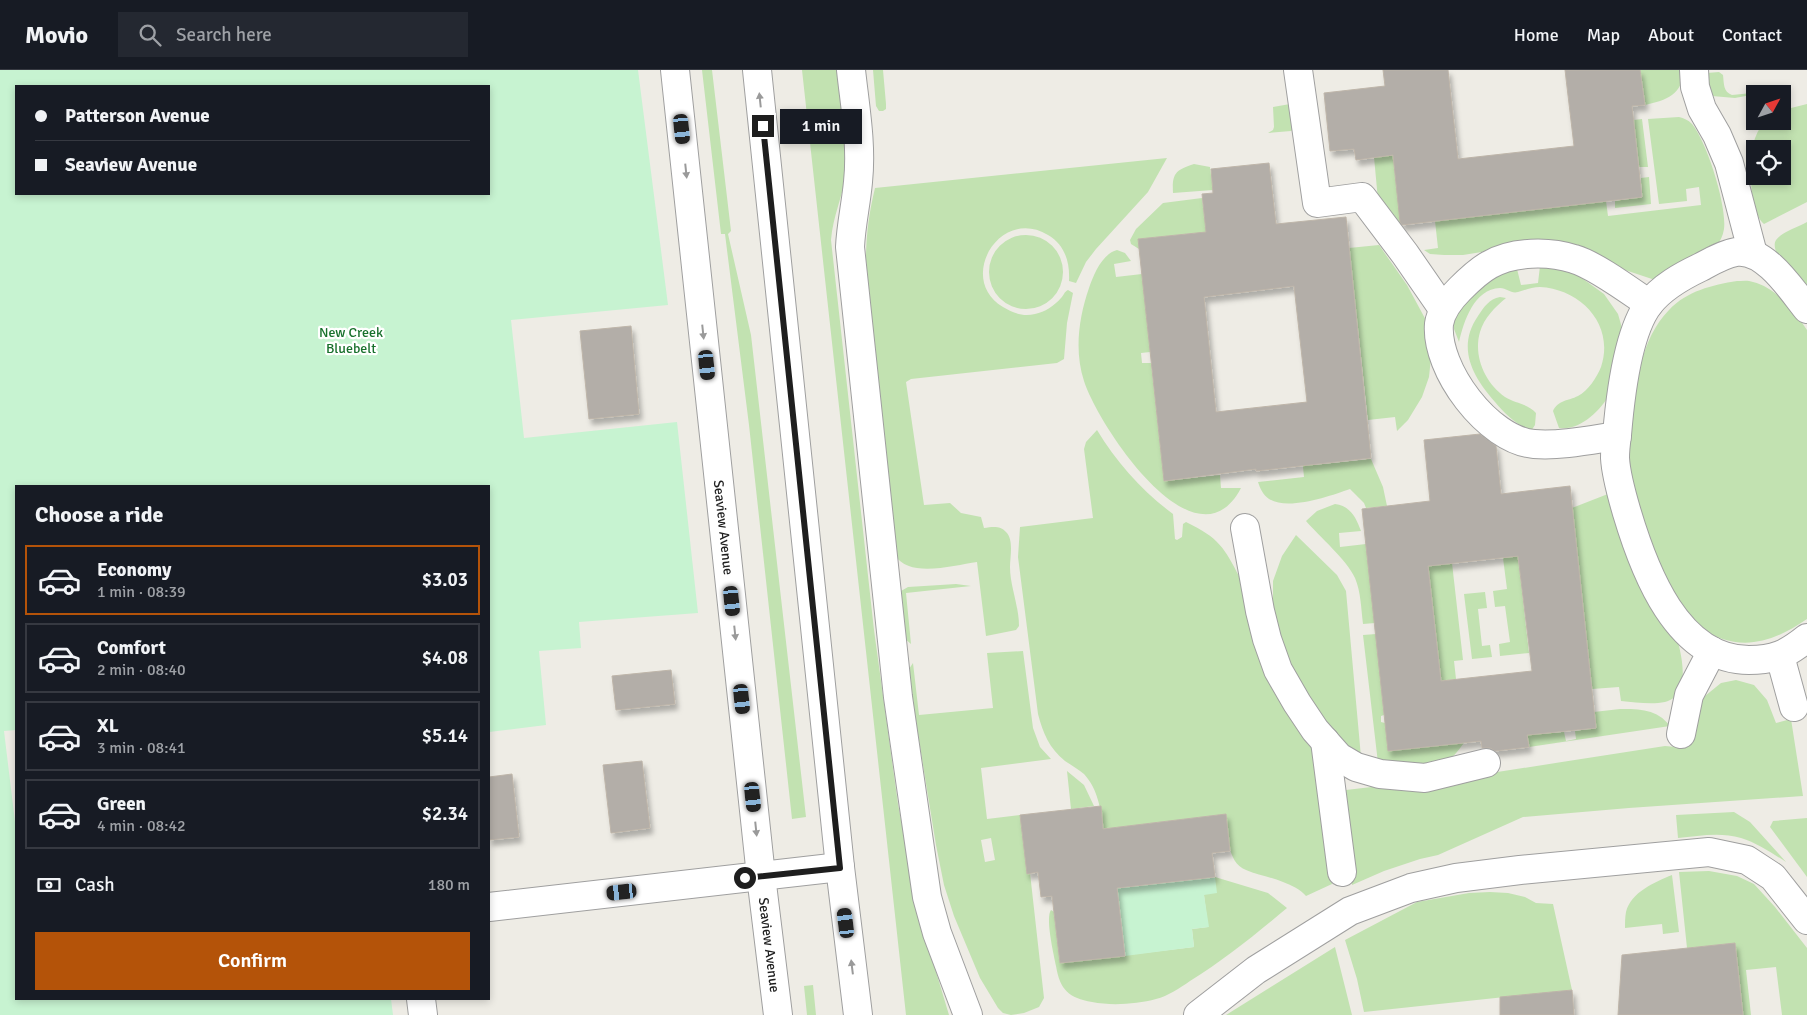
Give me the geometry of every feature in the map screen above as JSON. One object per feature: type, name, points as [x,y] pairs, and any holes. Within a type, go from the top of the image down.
[{"type":"street","name":"Seaview Avenue","points":[[676,70],[761,876],[778,1015]]},
{"type":"street","points":[[757,70],[840,868],[858,1015]]},
{"type":"street","points":[[851,70],[858,133],[858,180],[851,224],[850,247],[898,697],[927,897],[937,933],[968,1015]]},
{"type":"street","points":[[1298,70],[1317,203],[1362,197],[1443,309]]},
{"type":"street","points":[[1694,70],[1695,87],[1702,109],[1717,135],[1729,163],[1753,254]]},
{"type":"street","points":[[1807,309],[1785,280],[1766,262],[1753,254],[1736,252],[1716,259],[1667,286],[1649,304],[1637,324],[1624,377],[1615,458],[1621,490],[1643,564],[1676,621],[1689,635],[1720,655],[1740,660],[1766,660],[1780,656],[1807,638]]},
{"type":"street","points":[[1617,436],[1563,443],[1533,444],[1512,438],[1492,424],[1472,406],[1455,381],[1439,338],[1439,323],[1443,309],[1455,293],[1472,277],[1490,264],[1532,254],[1552,254],[1576,259],[1649,304]]},
{"type":"street","points":[[1245,528],[1260,611],[1278,670],[1315,730],[1339,757],[1356,767],[1380,774],[1425,778],[1486,762]]},
{"type":"street","points":[[1681,734],[1689,695],[1712,651]]},
{"type":"street","points":[[1780,656],[1794,707]]},
{"type":"street","points":[[1325,741],[1342,872]]},
{"type":"street","points":[[1198,1015],[1256,970],[1350,911],[1411,888],[1456,878],[1709,852],[1747,860],[1773,877],[1807,920]]},
{"type":"street","points":[[490,907],[840,868]]},
{"type":"street","points":[[421,1000],[423,1015]]},
{"type":"green space","name":"New Creek Bluebelt","points":[[0,70],[638,70],[668,305],[511,320],[524,438],[677,422],[698,613],[579,622],[581,648],[539,651],[546,725],[490,732],[490,485],[15,485],[15,730],[4,731],[15,822],[15,1000],[391,1000],[393,1015],[0,1015]]},
{"type":"green space","points":[[702,70],[712,70],[731,231],[728,234],[751,335],[806,817],[792,819],[749,425],[725,234],[721,234]]},
{"type":"green space","points":[[802,70],[837,70],[845,123],[847,163],[831,240],[874,630],[898,804],[919,915],[949,1015],[906,1015]]},
{"type":"green space","points":[[873,70],[883,70],[886,109],[883,111],[879,111],[876,106]]},
{"type":"green space","points":[[1640,70],[1684,70],[1683,78],[1677,91],[1660,101],[1645,105]]},
{"type":"green space","points":[[1719,72],[1723,75],[1725,89],[1729,94],[1746,94],[1746,96],[1735,98],[1712,96],[1702,77],[1707,73]]},
{"type":"green space","points":[[1290,104],[1294,129],[1291,131],[1268,133],[1274,127],[1273,107]]},
{"type":"green space","points":[[1807,104],[1807,202],[1764,224],[1755,209],[1751,185],[1791,185],[1791,140],[1754,140],[1759,130],[1791,130],[1791,108]]},
{"type":"green space","points":[[1679,117],[1686,119],[1692,124],[1710,159],[1722,205],[1724,229],[1716,247],[1662,279],[1652,279],[1619,268],[1488,251],[1463,255],[1444,255],[1430,254],[1424,250],[1438,248],[1435,221],[1606,201],[1608,216],[1701,205],[1699,187],[1686,189],[1687,201],[1659,204],[1648,119]]},
{"type":"green space","points":[[1642,119],[1648,167],[1639,167],[1636,141],[1626,121]]},
{"type":"green space","points":[[1399,155],[1394,167],[1401,225],[1395,224],[1378,200],[1374,157]]},
{"type":"green space","points":[[1167,158],[1148,192],[1096,249],[1086,262],[1076,283],[1069,281],[1069,267],[1062,249],[1048,235],[1030,229],[1014,230],[1000,238],[990,250],[984,264],[983,280],[989,295],[1003,307],[1014,313],[1031,315],[1042,312],[1058,301],[1068,290],[1073,293],[1067,323],[1064,359],[1057,363],[911,379],[906,382],[924,505],[950,503],[961,513],[981,517],[984,528],[1001,528],[1010,539],[1010,574],[1018,611],[1019,626],[1016,630],[986,636],[977,562],[921,569],[910,567],[895,555],[866,260],[868,224],[875,188]]},
{"type":"green space","points":[[1194,164],[1210,167],[1213,190],[1173,193],[1173,181],[1176,174],[1183,168]]},
{"type":"green space","points":[[1649,177],[1651,204],[1615,208],[1615,201],[1642,197],[1641,178]]},
{"type":"green space","points":[[1202,198],[1207,237],[1195,233],[1138,239],[1139,249],[1131,244],[1130,240],[1136,229],[1163,203]]},
{"type":"green space","points":[[1807,222],[1807,293],[1780,260],[1775,246],[1776,240],[1782,235]]},
{"type":"green space","points":[[1026,235],[1040,238],[1052,246],[1060,258],[1063,272],[1060,286],[1052,298],[1040,306],[1026,309],[1012,306],[1000,298],[992,286],[989,272],[992,258],[1000,246],[1012,238]]},
{"type":"green space","points":[[1379,245],[1407,285],[1428,324],[1431,358],[1429,377],[1422,397],[1408,420],[1397,431],[1395,417],[1368,420],[1349,248]]},
{"type":"green space","points":[[1117,250],[1125,253],[1131,261],[1114,264],[1116,277],[1142,274],[1150,352],[1141,353],[1142,363],[1151,363],[1164,481],[1220,475],[1221,488],[1241,488],[1222,510],[1199,514],[1175,504],[1151,483],[1128,457],[1108,428],[1093,402],[1084,381],[1079,358],[1080,322],[1089,288],[1099,265],[1107,256]]},
{"type":"green space","points":[[1540,266],[1567,271],[1579,276],[1604,294],[1618,314],[1622,328],[1610,394],[1601,407],[1589,418],[1582,423],[1567,428],[1559,428],[1553,411],[1560,403],[1582,394],[1589,387],[1601,367],[1604,352],[1603,337],[1599,324],[1581,302],[1569,294],[1555,289],[1540,287],[1511,292],[1500,288],[1483,294],[1477,300],[1467,316],[1459,342],[1454,329],[1454,321],[1457,314],[1473,290],[1499,275],[1517,269],[1521,285],[1538,283]]},
{"type":"green space","points":[[1737,281],[1751,281],[1770,289],[1791,308],[1807,330],[1807,619],[1794,628],[1754,642],[1727,640],[1713,635],[1689,619],[1680,608],[1650,558],[1627,466],[1635,393],[1641,363],[1659,322],[1676,303],[1684,298],[1709,287]]},
{"type":"green space","points":[[1500,297],[1506,298],[1490,313],[1480,332],[1478,350],[1482,368],[1486,377],[1505,397],[1529,407],[1536,413],[1535,425],[1531,431],[1507,415],[1499,406],[1480,383],[1470,362],[1468,339],[1472,328],[1487,304]]},
{"type":"green space","points":[[1097,430],[1131,476],[1173,514],[1175,539],[1177,540],[1182,537],[1183,524],[1186,522],[1206,533],[1225,551],[1240,578],[1311,742],[1322,797],[1332,884],[1306,896],[1289,884],[1251,872],[1239,866],[1231,854],[1229,846],[1226,814],[1103,829],[1098,800],[1093,786],[1084,774],[1059,756],[1047,740],[1038,714],[1018,557],[1020,527],[1093,518],[1084,449],[1086,442]]},
{"type":"green space","points":[[1302,457],[1314,465],[1371,459],[1383,487],[1387,506],[1366,508],[1364,503],[1350,489],[1298,503],[1277,502],[1269,499],[1262,491],[1258,482],[1304,477]]},
{"type":"green space","points":[[1613,492],[1675,632],[1680,650],[1683,672],[1682,682],[1674,698],[1665,702],[1621,701],[1619,687],[1592,689],[1572,508]]},
{"type":"green space","points":[[1335,504],[1345,507],[1352,513],[1361,531],[1339,533],[1340,547],[1366,544],[1375,623],[1363,624],[1355,578],[1339,556],[1306,521],[1317,511]]},
{"type":"green space","points":[[1296,535],[1337,575],[1346,591],[1361,757],[1352,751],[1301,693],[1273,614],[1273,581],[1282,556]]},
{"type":"green space","points":[[1518,556],[1529,653],[1500,656],[1499,644],[1510,642],[1505,606],[1495,607],[1493,591],[1507,589],[1503,558]]},
{"type":"green space","points":[[1452,563],[1463,660],[1454,661],[1456,679],[1441,681],[1428,566]]},
{"type":"green space","points":[[956,584],[971,586],[906,593],[911,644],[904,638],[899,595],[901,591],[908,587]]},
{"type":"green space","points":[[1485,592],[1487,608],[1478,609],[1482,646],[1490,645],[1492,657],[1472,659],[1464,594]]},
{"type":"green space","points":[[1376,634],[1384,715],[1381,716],[1381,722],[1464,743],[1448,760],[1423,766],[1378,763],[1363,635]]},
{"type":"green space","points":[[1023,651],[1033,728],[1040,747],[1051,759],[981,768],[987,819],[1020,815],[1027,873],[1030,873],[1044,998],[1039,1007],[1024,1013],[1011,1015],[1003,1013],[998,1008],[980,978],[954,916],[944,885],[917,728],[909,669],[913,663],[919,715],[993,708],[987,653]],"holes":[[[991,838],[995,860],[985,862],[981,840]]]},
{"type":"green space","points":[[1736,680],[1754,685],[1767,700],[1776,723],[1791,719],[1803,796],[1523,817],[1438,855],[1384,871],[1352,885],[1341,802],[1342,793],[1346,790],[1491,773],[1665,746],[1687,748],[1691,716],[1705,696],[1721,683]]},
{"type":"green space","points":[[1620,709],[1654,713],[1665,720],[1670,726],[1529,747],[1526,727],[1537,726],[1538,734],[1564,732],[1566,741],[1576,739],[1575,731],[1596,728],[1594,712]]},
{"type":"green space","points":[[1067,771],[1084,785],[1094,806],[1071,809]]},
{"type":"green space","points":[[1734,812],[1750,822],[1786,862],[1764,848],[1733,836],[1710,835],[1678,838],[1676,815]]},
{"type":"green space","points":[[1807,818],[1807,877],[1770,827],[1773,821]]},
{"type":"green space","points":[[1709,871],[1737,876],[1754,884],[1775,907],[1807,948],[1807,1015],[1782,1015],[1776,967],[1746,970],[1751,1015],[1743,1015],[1735,943],[1687,948],[1679,872]]},
{"type":"green space","points":[[1672,875],[1679,932],[1663,934],[1662,924],[1625,928],[1626,912],[1638,893]]},
{"type":"green space","points":[[1215,877],[1268,893],[1287,908],[1215,964],[1178,989],[1160,998],[1133,1003],[1100,1003],[1077,998],[1063,987],[1058,974],[1050,937],[1049,914],[1051,910],[1054,912],[1060,963],[1194,947],[1192,929],[1208,927],[1204,895]]},
{"type":"green space","points":[[1215,877],[1217,893],[1204,895],[1209,927],[1192,929],[1194,947],[1125,956],[1119,905],[1109,889]]},
{"type":"green space","points":[[1469,893],[1508,893],[1525,897],[1536,903],[1553,904],[1572,990],[1364,1012],[1357,979],[1345,940],[1417,902]]},
{"type":"green space","points":[[1335,947],[1352,1015],[1226,1015]]},
{"type":"green space","points":[[813,985],[816,1015],[807,1015],[804,986]]},
{"type":"building","points":[[1383,70],[1448,70],[1458,159],[1574,146],[1565,70],[1640,70],[1645,105],[1632,106],[1642,197],[1402,225],[1400,222],[1393,155],[1356,160],[1354,149],[1330,151],[1324,93],[1385,86]]},
{"type":"building","points":[[1269,163],[1276,224],[1346,217],[1371,458],[1256,471],[1256,469],[1164,481],[1138,239],[1206,232],[1202,194],[1213,193],[1211,169]],"holes":[[[1294,286],[1307,402],[1216,412],[1204,297]]]},
{"type":"building","points":[[631,326],[639,414],[589,419],[580,331]]},
{"type":"building","points":[[1480,434],[1496,446],[1501,494],[1570,486],[1596,728],[1527,735],[1529,747],[1495,751],[1490,748],[1482,748],[1481,741],[1388,751],[1362,509],[1430,501],[1424,440]],"holes":[[[1518,556],[1532,671],[1441,681],[1428,566]]]},
{"type":"building","points":[[671,670],[675,704],[616,710],[612,676]]},
{"type":"building","points":[[642,761],[650,828],[611,833],[603,765]]},
{"type":"building","points":[[512,774],[519,837],[490,840],[490,777]]},
{"type":"building","points":[[1101,806],[1103,829],[1226,814],[1230,851],[1212,853],[1215,877],[1117,888],[1125,956],[1060,963],[1052,896],[1041,897],[1038,872],[1027,874],[1020,815]]},
{"type":"building","points":[[1735,943],[1743,1015],[1618,1015],[1622,955]]},
{"type":"building","points":[[1572,990],[1574,1015],[1500,1015],[1500,997]]},
{"type":"route","points":[[745,878],[840,868],[763,126]]}]
